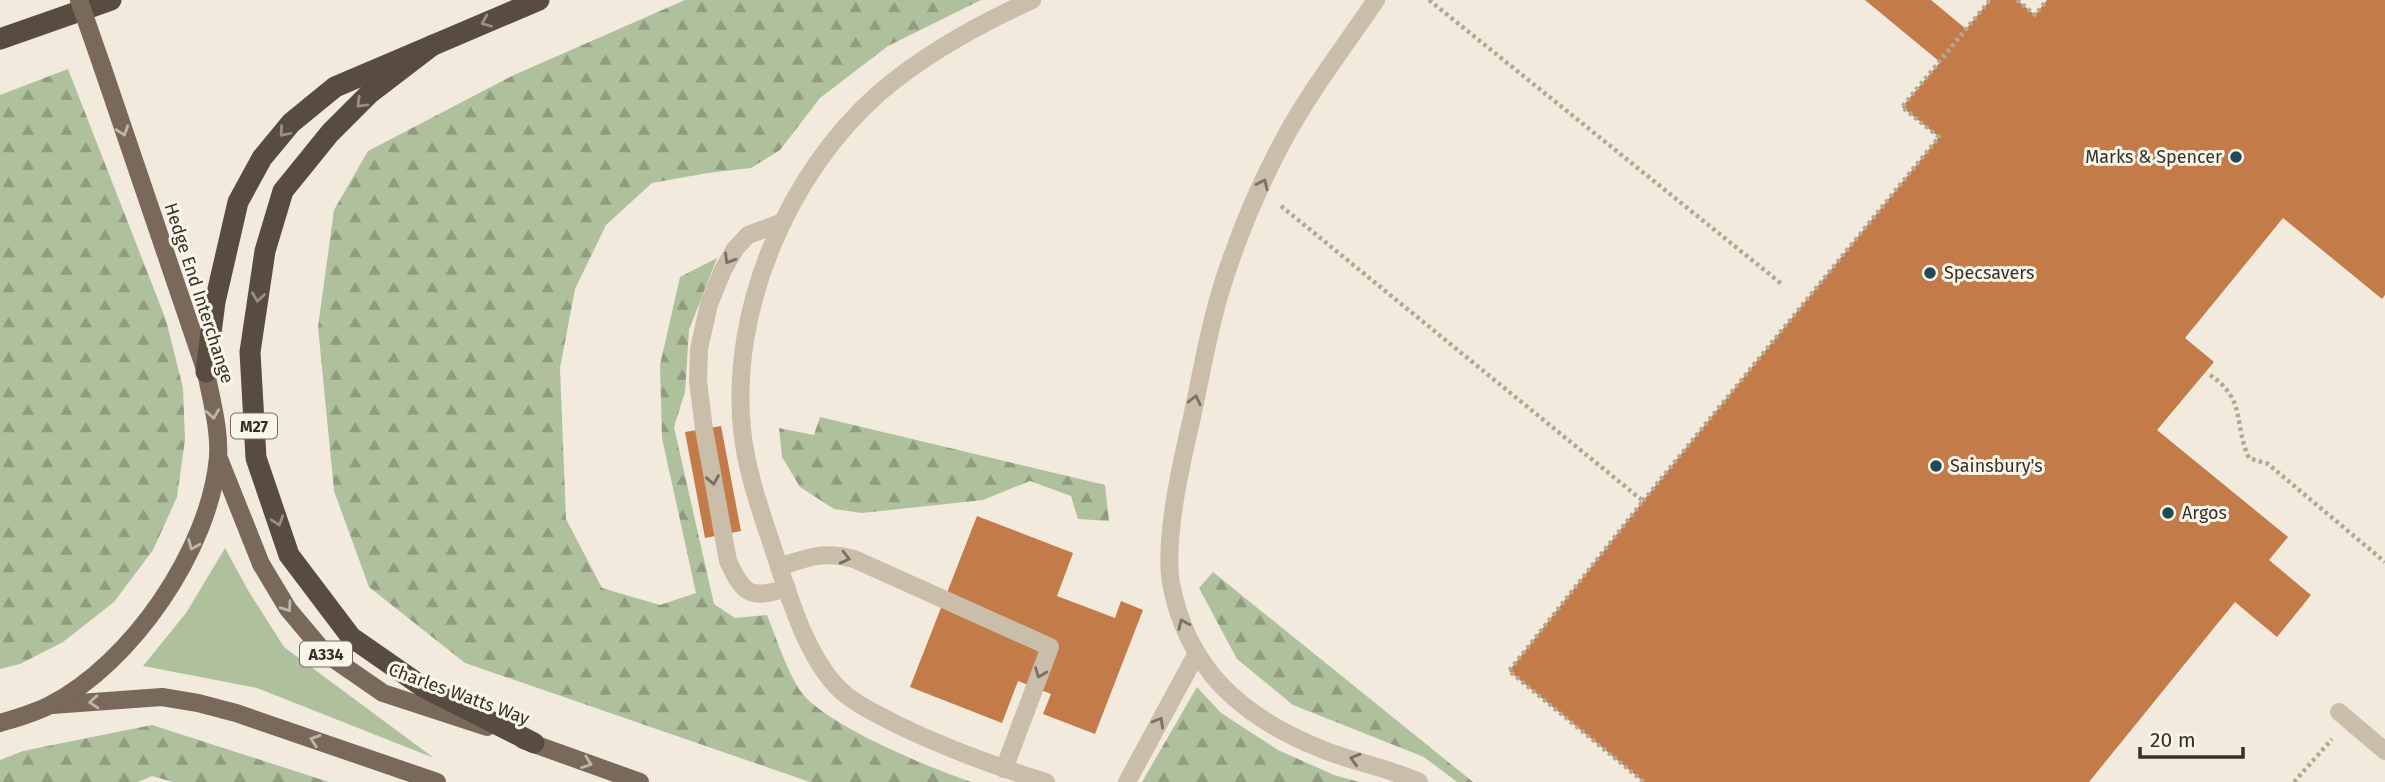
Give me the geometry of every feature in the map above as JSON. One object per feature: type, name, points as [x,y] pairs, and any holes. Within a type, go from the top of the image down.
[{"type":"highway","points":[[0,39],[111,0]]},
{"type":"highway","name":"M27","points":[[206,372],[215,302],[238,202],[262,159],[291,123],[335,87],[538,0]]},
{"type":"highway","name":"M27","points":[[433,45],[369,94],[330,133],[283,191],[265,251],[250,352],[256,458],[289,555],[351,637],[424,687],[534,743]]},
{"type":"main road","name":"Hedge End Interchange","points":[[0,723],[51,705],[91,678],[135,636],[158,607],[185,564],[199,530],[218,456],[206,372],[79,0]]},
{"type":"main road","name":"Charles Watts Way","points":[[218,456],[261,564],[288,609],[325,653],[383,693],[534,743],[640,782]]},
{"type":"main road","points":[[51,705],[162,697],[198,703],[437,782]]},
{"type":"lane","points":[[1032,0],[957,38],[915,65],[877,95],[819,161],[783,222],[761,275],[743,350],[740,392],[742,430],[750,473],[779,567],[817,658],[844,694],[865,709],[931,742],[1046,782]]},
{"type":"lane","points":[[1376,0],[1301,109],[1258,195],[1225,276],[1215,310],[1177,494],[1170,547],[1171,581],[1179,618],[1197,653],[1222,685],[1247,708],[1274,726],[1320,749],[1419,782]]},
{"type":"lane","points":[[783,222],[748,235],[735,249],[723,270],[703,323],[698,381],[722,534],[732,569],[746,590],[754,593],[763,596],[787,588]]},
{"type":"lane","points":[[779,567],[823,554],[854,559],[1050,647],[1004,769]]},
{"type":"lane","points":[[1127,782],[1197,653]]},
{"type":"lane","points":[[2343,716],[2385,751]]},
{"type":"lane","points":[[380,762],[415,782]]},
{"type":"path","points":[[1430,0],[1783,285]]},
{"type":"path","points":[[1644,782],[1509,671],[1643,501],[1939,137],[1902,107],[1990,0]]},
{"type":"path","points":[[2017,0],[2035,15],[2047,0]]},
{"type":"path","points":[[1258,195],[1283,207],[1643,501]]},
{"type":"path","points":[[2210,375],[2222,383],[2236,401],[2242,443],[2249,458],[2268,464],[2385,562]]},
{"type":"path","points":[[2294,782],[2343,716]]},
{"type":"green space","points":[[685,0],[981,0],[888,46],[820,98],[780,150],[751,168],[652,183],[606,225],[575,289],[560,368],[566,519],[602,588],[660,605],[696,593],[662,438],[660,365],[680,277],[717,258],[689,330],[685,392],[674,427],[714,604],[735,618],[767,615],[794,681],[811,702],[830,716],[878,743],[971,782],[810,782],[465,663],[369,587],[334,491],[318,327],[334,210],[368,151],[514,75]]},
{"type":"green space","points":[[68,69],[166,320],[183,388],[185,440],[177,497],[153,550],[114,602],[63,642],[20,664],[0,669],[0,95]]},
{"type":"green space","points":[[820,417],[1105,485],[1109,521],[1078,519],[1071,496],[1030,481],[983,500],[862,513],[834,509],[800,487],[782,457],[779,428],[814,435]]},
{"type":"green space","points":[[225,548],[284,647],[434,758],[257,688],[143,666],[186,613]]},
{"type":"green space","points":[[1213,572],[1473,782],[1457,782],[1424,757],[1293,705],[1237,659],[1199,588]]},
{"type":"green space","points":[[1197,687],[1221,713],[1278,750],[1334,775],[1359,782],[1142,782]]},
{"type":"green space","points":[[152,725],[329,782],[173,782],[152,776],[138,782],[0,782],[0,760],[23,751]]},
{"type":"building","name":"Sainsbury's","points":[[1865,0],[1931,0],[1966,29],[1990,0],[2017,0],[2035,15],[2047,0],[2385,0],[2385,295],[2382,299],[2283,218],[2185,338],[2214,362],[2157,430],[2288,537],[2269,560],[2311,595],[2277,637],[2235,602],[2089,782],[1644,782],[1509,671],[1643,501],[1939,137],[1902,107],[1940,62]]},
{"type":"building","points":[[721,426],[741,531],[705,538],[685,432]]},
{"type":"building","points":[[977,516],[1073,553],[1057,596],[1115,618],[1121,601],[1143,610],[1095,734],[1043,714],[1051,694],[1018,681],[1002,723],[910,687]]},
{"type":"place","name":"Marks & Spencer","points":[[2236,157]]},
{"type":"place","name":"Specsavers","points":[[1930,273]]},
{"type":"place","name":"Sainsbury's","points":[[1936,466]]},
{"type":"place","name":"Argos","points":[[2168,513]]}]
